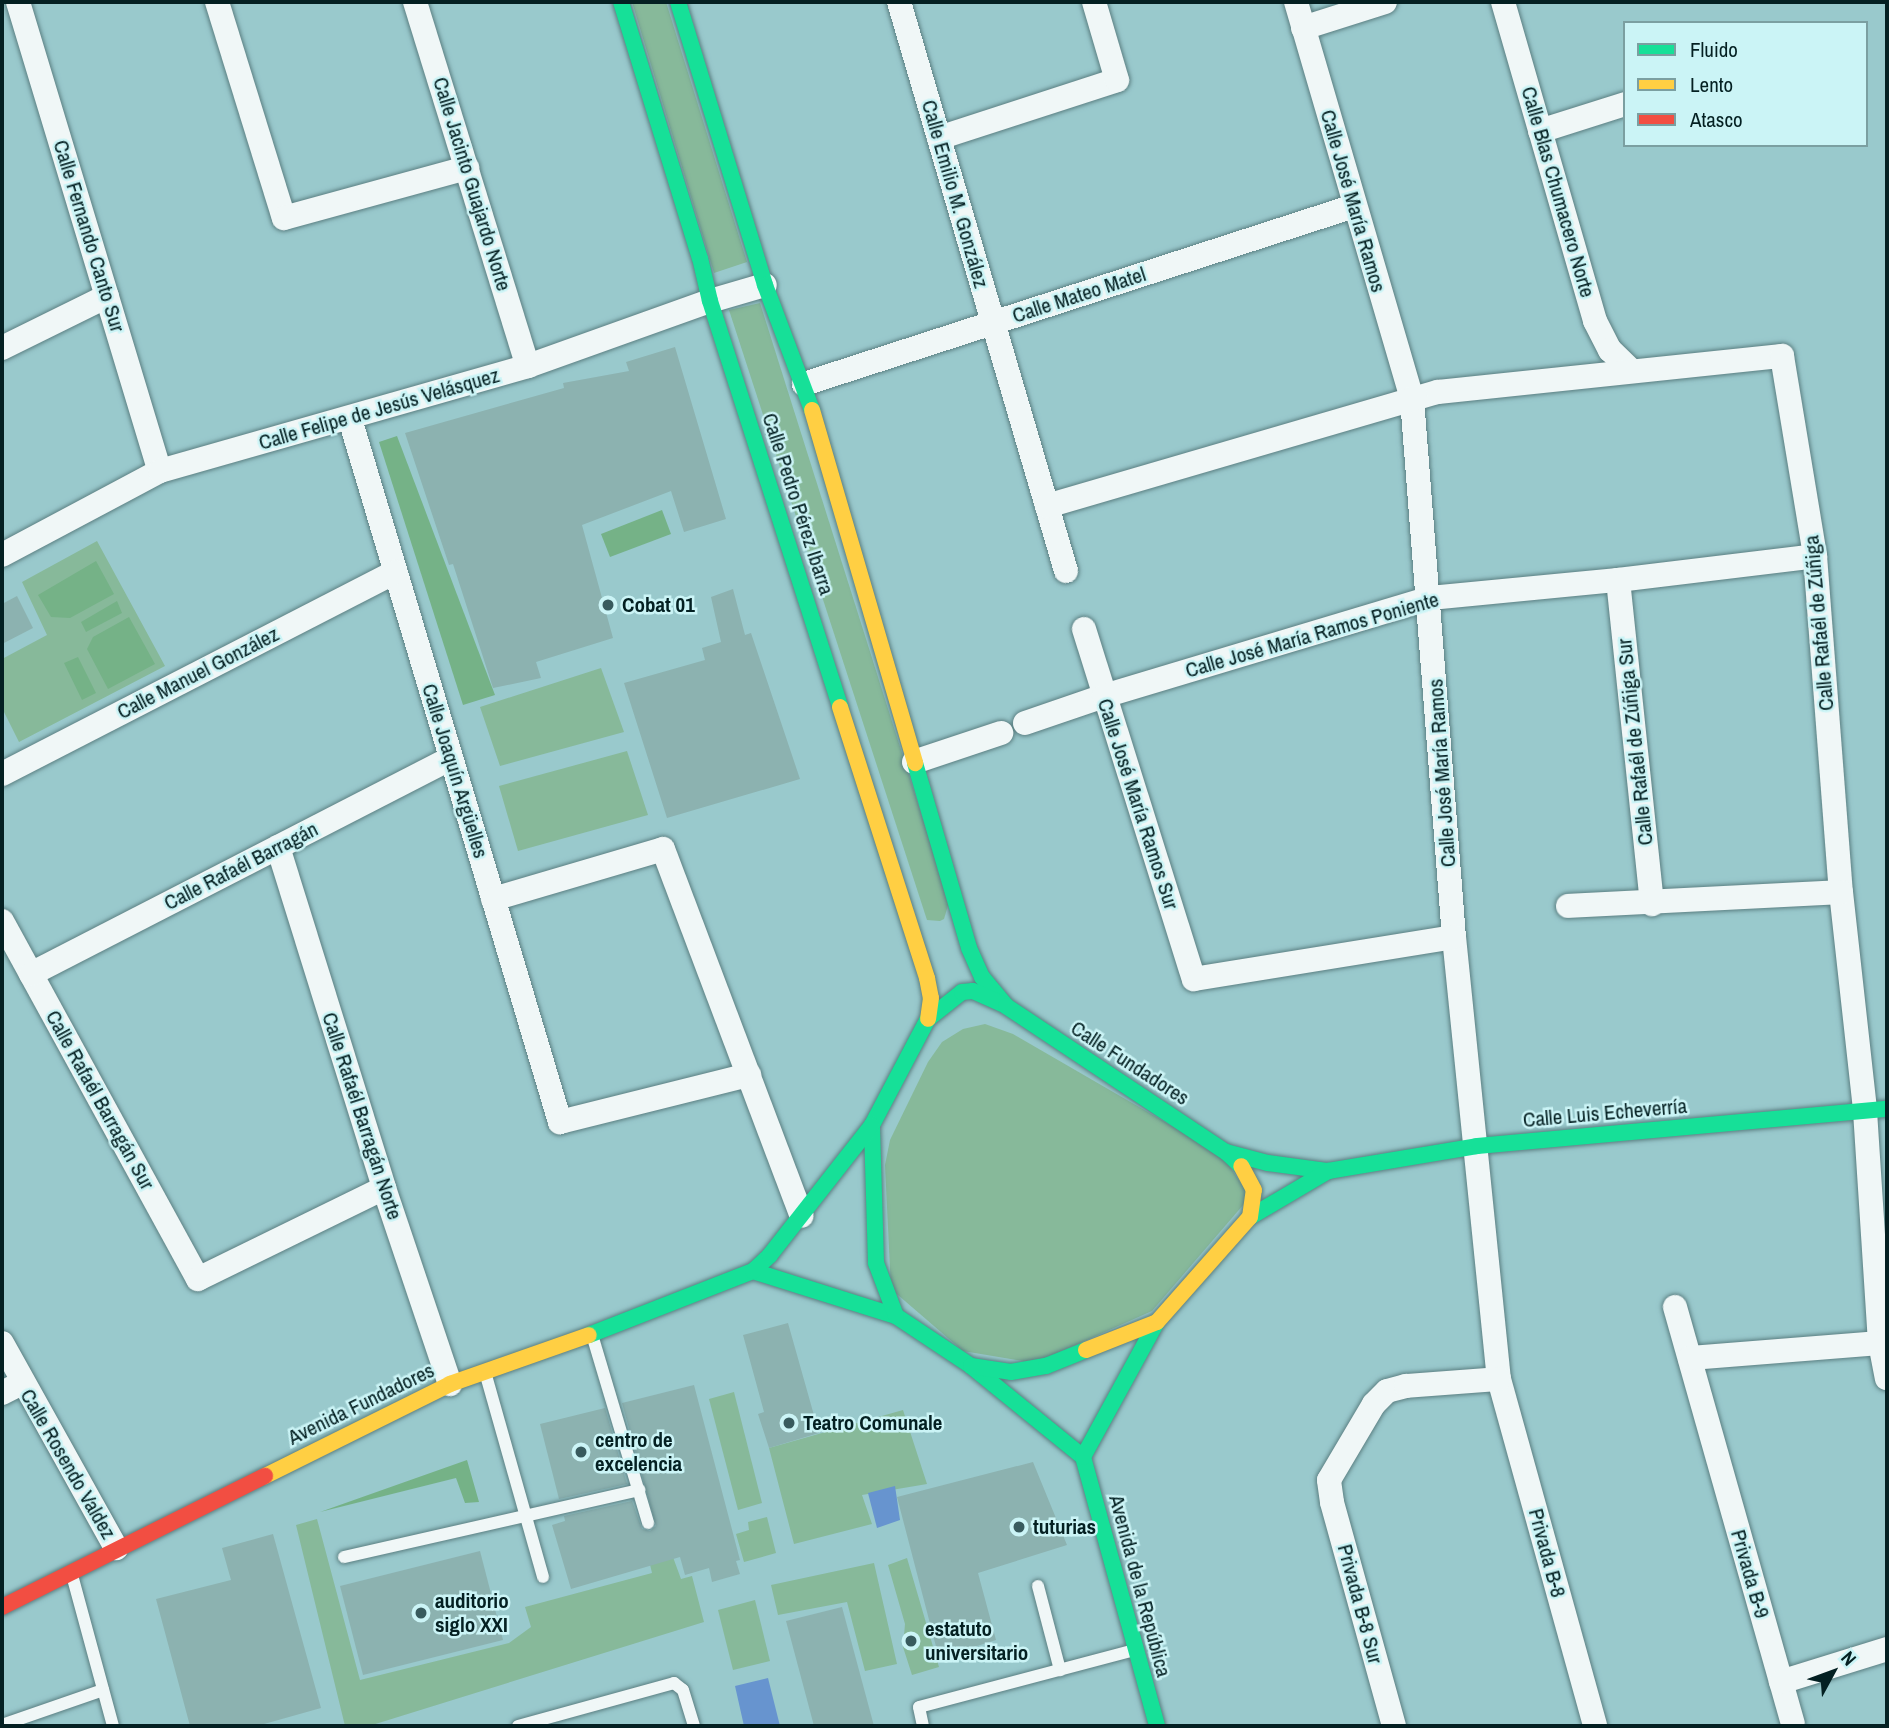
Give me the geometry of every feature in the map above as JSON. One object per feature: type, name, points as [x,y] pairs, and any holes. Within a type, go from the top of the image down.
[{"type":"main road","name":"Calle Pedro Pérez Ibarra","points":[[621,2],[701,258],[710,301],[908,912],[931,998],[928,1019]]},
{"type":"main road","name":"Calle Pedro Pérez Ibarra","points":[[678,2],[765,285],[804,384],[954,900],[978,970],[1006,1006]]},
{"type":"main road","points":[[945,925],[951,918],[954,900]]},
{"type":"main road","points":[[908,912],[919,927],[928,930]]},
{"type":"main road","name":"Calle Fundadores","points":[[753,1271],[802,1216],[872,1125],[928,1019],[962,992],[973,991],[1006,1006],[1226,1152],[1244,1168],[1254,1190],[1250,1217]]},
{"type":"main road","name":"Calle Luis Echeverría","points":[[1226,1152],[1268,1163],[1328,1171],[1477,1146],[1876,1110]]},
{"type":"main road","name":"Calle Fundadores","points":[[872,1125],[876,1263],[895,1316]]},
{"type":"main road","name":"Calle Luis Echeverría","points":[[1250,1217],[1328,1171]]},
{"type":"main road","points":[[753,1271],[895,1316],[971,1366],[1083,1457],[1157,1322],[1250,1217]]},
{"type":"main road","name":"Avenida Fundadores","points":[[2,1608],[116,1548],[450,1384],[592,1334],[753,1271]]},
{"type":"main road","points":[[971,1366],[1011,1372],[1046,1366],[1157,1322]]},
{"type":"main road","name":"Avenida de la República","points":[[1083,1457],[1157,1726]]},
{"type":"street","name":"Calle Fernando Canto Sur","points":[[18,2],[160,471]]},
{"type":"street","points":[[217,2],[284,218],[467,168]]},
{"type":"street","name":"Calle Jacinto Guajardo Norte","points":[[415,2],[528,366]]},
{"type":"street","name":"Calle Emilio M. González","points":[[899,2],[1047,506]]},
{"type":"street","points":[[939,138],[1117,80],[1094,2]]},
{"type":"street","name":"Calle José María Ramos","points":[[1296,2],[1412,400],[1430,598],[1454,937],[1477,1146]]},
{"type":"street","points":[[1303,28],[1385,2]]},
{"type":"street","name":"Calle Blas Chumacero Norte","points":[[1503,2],[1595,321],[1610,350],[1632,371]]},
{"type":"street","points":[[1540,131],[1623,105]]},
{"type":"street","name":"Calle Mateo Matel","points":[[804,384],[1354,206]]},
{"type":"street","name":"Calle Felipe de Jesús Velásquez","points":[[2,555],[160,471],[350,419],[528,366],[710,301],[765,285]]},
{"type":"street","points":[[2,348],[107,296]]},
{"type":"street","name":"Calle Rafaél de Zúñiga","points":[[1632,371],[1782,356],[1815,556],[1841,892],[1876,1110],[1880,1343],[1887,1378]]},
{"type":"street","points":[[1066,572],[1047,506],[1412,400],[1470,388],[1632,371]]},
{"type":"street","name":"Calle Joaquín Argüelles","points":[[350,419],[560,1122],[749,1075]]},
{"type":"street","name":"Calle José María Ramos Poniente","points":[[1025,723],[1104,696],[1430,598],[1618,580],[1815,556]]},
{"type":"street","name":"Calle Manuel González","points":[[2,774],[395,572]]},
{"type":"street","name":"Calle Rafaél de Zúñiga Sur","points":[[1618,580],[1652,904]]},
{"type":"street","name":"Calle José María Ramos Sur","points":[[1084,629],[1194,979],[1454,937]]},
{"type":"street","points":[[914,762],[1001,733]]},
{"type":"street","name":"Calle Rafaél Barragán","points":[[31,974],[451,758]]},
{"type":"street","name":"Calle Rafaél Barragán Norte","points":[[278,847],[384,1188],[450,1384]]},
{"type":"street","points":[[494,899],[663,849],[802,1216]]},
{"type":"street","points":[[1568,906],[1652,904],[1841,892]]},
{"type":"street","name":"Calle Rafaél Barragán Sur","points":[[2,921],[198,1279],[384,1188]]},
{"type":"street","name":"Privada B-8","points":[[1477,1146],[1499,1379],[1595,1726]]},
{"type":"street","name":"Privada B-9","points":[[1675,1307],[1793,1724]]},
{"type":"street","name":"Calle Rosendo Valdez","points":[[2,1343],[12,1388],[116,1548]]},
{"type":"street","points":[[1690,1358],[1880,1343]]},
{"type":"street","name":"Privada B-8 Sur","points":[[1394,1726],[1332,1502],[1329,1480],[1374,1404],[1387,1391],[1406,1386],[1499,1379]]},
{"type":"street","points":[[1781,1682],[1887,1649]]},
{"type":"lane","points":[[592,1334],[648,1523]]},
{"type":"lane","points":[[485,1372],[542,1577]]},
{"type":"lane","points":[[344,1557],[639,1490]]},
{"type":"lane","points":[[71,1571],[113,1726]]},
{"type":"lane","points":[[1038,1586],[1060,1670]]},
{"type":"lane","points":[[923,1726],[919,1707],[1136,1650]]},
{"type":"lane","points":[[518,1726],[674,1683],[683,1690],[694,1726]]},
{"type":"lane","points":[[2,1725],[103,1690]]},
{"type":"green space","points":[[632,2],[666,2],[747,262],[714,273]]},
{"type":"green space","points":[[760,303],[949,902],[944,919],[940,921],[927,920],[729,310]]},
{"type":"green space","points":[[397,436],[495,695],[463,705],[379,442]]},
{"type":"green space","points":[[662,510],[671,534],[610,557],[601,534]]},
{"type":"green space","points":[[97,541],[165,666],[19,742],[2,708],[2,659],[47,635],[22,582]]},
{"type":"green space","points":[[96,561],[114,594],[70,618],[51,617],[38,595]]},
{"type":"green space","points":[[117,601],[122,613],[86,632],[81,622]]},
{"type":"green space","points":[[129,617],[155,664],[108,689],[87,649],[93,637]]},
{"type":"green space","points":[[78,657],[96,693],[82,700],[64,663]]},
{"type":"green space","points":[[601,668],[624,732],[500,766],[480,707]]},
{"type":"green space","points":[[627,751],[648,815],[518,851],[499,786]]},
{"type":"green space","points":[[985,1024],[1013,1034],[1222,1155],[1250,1197],[1152,1311],[1035,1363],[963,1351],[891,1289],[885,1165],[890,1140],[928,1062],[942,1042],[963,1029]]},
{"type":"green space","points":[[734,1392],[762,1503],[738,1510],[709,1399]]},
{"type":"green space","points":[[903,1410],[927,1484],[862,1495],[872,1524],[794,1544],[769,1448]]},
{"type":"green space","points":[[467,1460],[479,1502],[465,1503],[456,1478],[320,1512]]},
{"type":"green space","points":[[767,1517],[776,1553],[744,1562],[736,1534],[749,1530],[748,1522]]},
{"type":"green space","points":[[317,1519],[360,1680],[509,1643],[531,1627],[525,1607],[652,1573],[648,1556],[670,1549],[681,1579],[692,1576],[704,1622],[369,1726],[345,1726],[296,1525]]},
{"type":"green space","points":[[907,1558],[939,1667],[912,1675],[903,1647],[905,1624],[888,1565]]},
{"type":"green space","points":[[874,1563],[897,1664],[865,1671],[847,1602],[778,1615],[771,1585]]},
{"type":"green space","points":[[755,1600],[770,1661],[733,1670],[718,1610]]},
{"type":"water","points":[[895,1486],[900,1520],[877,1528],[868,1493]]},
{"type":"water","points":[[768,1678],[780,1726],[744,1726],[735,1686]]},
{"type":"building","points":[[675,347],[726,519],[684,532],[671,491],[582,525],[613,638],[536,662],[541,678],[493,688],[453,564],[449,565],[405,433],[564,388],[563,383],[629,371],[626,362]]},
{"type":"building","points":[[733,589],[745,635],[751,633],[800,779],[667,818],[624,683],[705,660],[702,648],[721,642],[711,597]]},
{"type":"building","points":[[17,596],[33,628],[2,644],[2,604]]},
{"type":"building","points":[[788,1323],[819,1433],[769,1448],[758,1414],[764,1412],[743,1335]]},
{"type":"building","points":[[694,1385],[740,1560],[736,1561],[740,1574],[712,1582],[709,1568],[685,1575],[680,1557],[571,1589],[552,1525],[565,1521],[564,1516],[632,1501],[642,1529],[650,1531],[656,1526],[622,1403]]},
{"type":"building","name":"centro de excelencia","points":[[605,1408],[627,1484],[559,1499],[540,1424]]},
{"type":"building","points":[[1033,1462],[1067,1545],[978,1573],[996,1640],[939,1658],[897,1497]]},
{"type":"building","points":[[273,1534],[321,1708],[257,1726],[190,1726],[156,1599],[231,1580],[222,1548]]},
{"type":"building","name":"auditorio siglo XXI","points":[[480,1551],[503,1640],[363,1675],[340,1586]]},
{"type":"building","points":[[842,1607],[874,1726],[814,1726],[786,1621]]},
{"type":"traffic: fast","points":[[621,2],[700,258],[710,301],[840,707]]},
{"type":"traffic: fast","points":[[678,2],[765,285],[812,410]]},
{"type":"traffic: fast","points":[[915,763],[969,948],[982,977],[1006,1006]]},
{"type":"traffic: fast","points":[[896,1316],[876,1263],[872,1125],[928,1019],[962,992],[973,991],[1006,1006],[1226,1152],[1241,1166]]},
{"type":"traffic: fast","points":[[1226,1152],[1268,1163],[1328,1171],[1477,1146],[1887,1109]]},
{"type":"traffic: fast","points":[[589,1335],[753,1271],[770,1255],[872,1125]]},
{"type":"traffic: fast","points":[[1250,1217],[1328,1171]]},
{"type":"traffic: fast","points":[[753,1271],[896,1316],[971,1366],[1083,1457]]},
{"type":"traffic: fast","points":[[1083,1457],[1157,1322]]},
{"type":"traffic: fast","points":[[971,1366],[1011,1372],[1046,1366],[1086,1350]]},
{"type":"traffic: fast","points":[[1083,1457],[1157,1726]]},
{"type":"traffic: slow","points":[[812,410],[915,763]]},
{"type":"traffic: slow","points":[[840,707],[927,978],[931,998],[928,1019]]},
{"type":"traffic: slow","points":[[1086,1350],[1157,1322],[1250,1217],[1254,1190],[1241,1166]]},
{"type":"traffic: slow","points":[[265,1476],[450,1384],[589,1335]]},
{"type":"traffic: jam","points":[[2,1607],[265,1476]]},
{"type":"place","name":"Cobat 01","points":[[608,605]]},
{"type":"place","name":"Teatro Comunale","points":[[789,1423]]},
{"type":"place","name":"centro de excelencia","points":[[581,1452]]},
{"type":"place","name":"tuturias","points":[[1019,1527]]},
{"type":"place","name":"auditorio siglo XXI","points":[[421,1613]]},
{"type":"place","name":"estatuto universitario","points":[[911,1641]]}]
